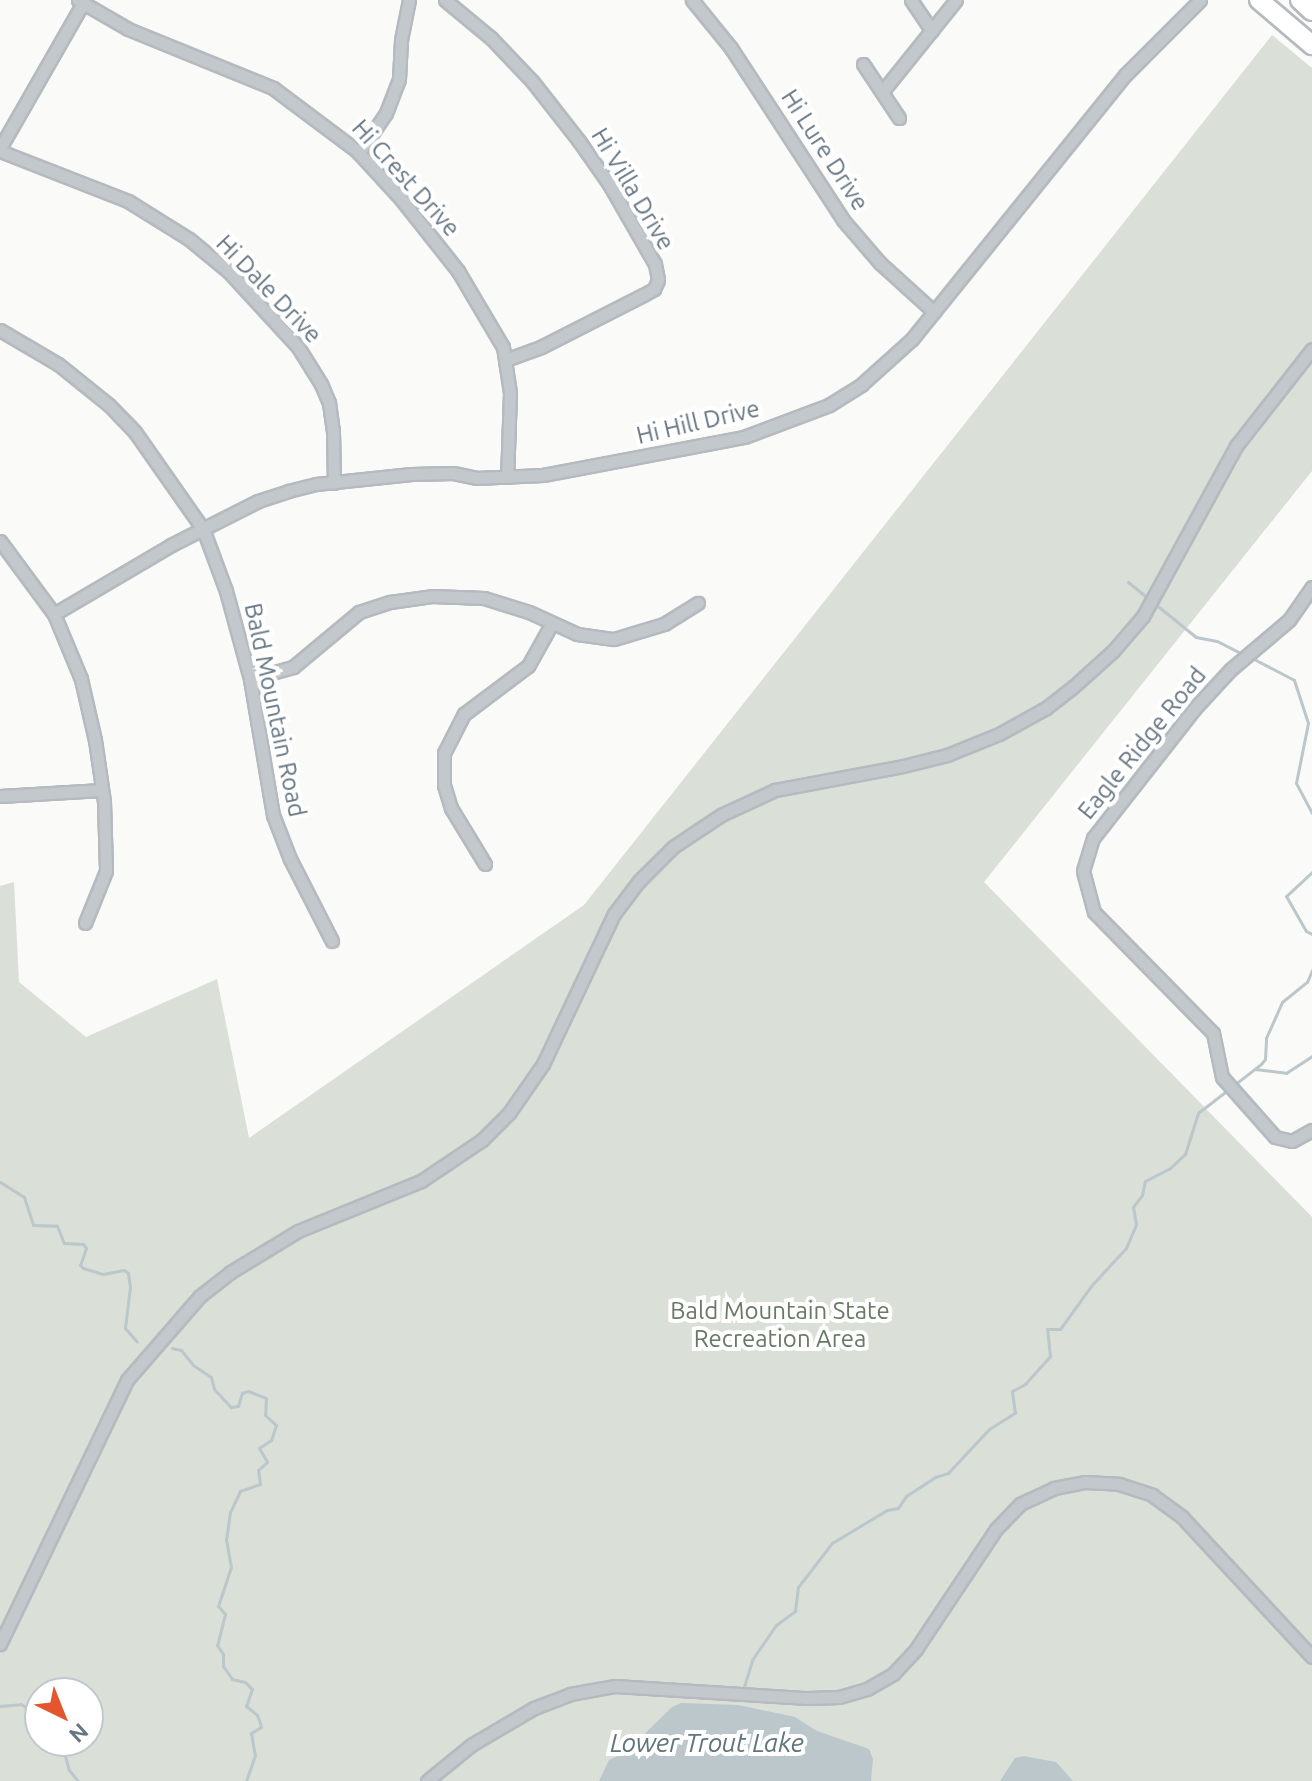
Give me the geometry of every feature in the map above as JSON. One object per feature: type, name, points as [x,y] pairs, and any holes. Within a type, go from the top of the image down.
[{"type":"main road","points":[[1259,0],[1312,45]]},
{"type":"main road","points":[[1300,0],[1312,11]]},
{"type":"street","points":[[359,153],[386,113],[399,79],[401,40],[409,0]]},
{"type":"street","name":"Hi Villa Drive","points":[[445,0],[491,38],[532,81],[579,141],[655,264],[658,280],[654,289],[643,295],[541,347],[508,359]]},
{"type":"street","name":"Hi Lure Drive","points":[[692,0],[731,48],[843,220],[887,270],[934,312]]},
{"type":"street","points":[[911,0],[932,31]]},
{"type":"street","points":[[882,92],[956,0]]},
{"type":"street","name":"Hi Hill Drive","points":[[54,614],[203,529],[270,497],[334,483],[411,474],[543,475],[679,451],[785,424],[829,405],[890,361],[934,312],[1125,75],[1200,0]]},
{"type":"street","points":[[0,149],[81,2]]},
{"type":"street","name":"Hi Crest Drive","points":[[81,2],[128,29],[273,88],[359,153],[401,199],[458,271],[485,312],[508,359],[507,477]]},
{"type":"street","points":[[863,64],[899,118]]},
{"type":"street","name":"Hi Dale Drive","points":[[0,149],[128,201],[189,239],[229,272],[298,347],[321,384],[329,403],[333,431],[334,483]]},
{"type":"street","name":"Bald Mountain Road","points":[[0,330],[58,364],[109,405],[135,432],[203,529],[226,591],[250,679],[273,815],[290,859],[332,941]]},
{"type":"street","points":[[0,1644],[127,1380],[200,1296],[229,1273],[298,1231],[421,1181],[482,1140],[509,1113],[543,1064],[614,914],[673,847],[721,815],[775,790],[918,762],[999,734],[1046,708],[1073,687],[1113,651],[1143,616],[1236,446],[1312,349]]},
{"type":"street","points":[[0,541],[54,614],[81,679],[102,790],[106,871],[99,896],[85,923]]},
{"type":"street","name":"Eagle Ridge Road","points":[[1311,589],[1289,620],[1230,670],[1195,708],[1098,831],[1086,854],[1083,871],[1084,884],[1094,912],[1213,1033],[1222,1077],[1275,1137],[1292,1141],[1312,1130]]},
{"type":"street","points":[[250,679],[293,667],[359,612],[390,602],[432,596],[484,598],[577,634],[614,639],[664,624],[698,603]]},
{"type":"street","points":[[485,864],[451,808],[444,785],[444,753],[464,714],[528,666],[552,623]]},
{"type":"street","points":[[0,796],[102,790]]},
{"type":"street","points":[[427,1781],[471,1745],[534,1708],[570,1694],[615,1686],[808,1698],[839,1697],[867,1689],[893,1674],[916,1649],[996,1529],[1020,1504],[1054,1488],[1085,1482],[1119,1484],[1152,1495],[1182,1517],[1312,1657]]},
{"type":"green space","name":"Bald Mountain State Recreation Area","points":[[1272,35],[1312,68],[1312,471],[984,882],[1312,1217],[1312,1781],[0,1781],[0,886],[14,882],[19,982],[86,1037],[217,979],[249,1138],[584,905]]},
{"type":"water","name":"Lower Trout Lake","points":[[681,1703],[738,1705],[795,1717],[817,1731],[869,1749],[873,1759],[871,1781],[599,1781],[609,1760],[625,1753],[672,1707]]},
{"type":"water","points":[[1024,1756],[1056,1762],[1073,1781],[1000,1781],[1015,1758]]},
{"type":"waterway","points":[[1128,582],[1196,637],[1217,641],[1245,655]]},
{"type":"waterway","points":[[1252,658],[1294,680],[1308,723],[1296,783],[1312,813]]},
{"type":"waterway","points":[[1312,872],[1286,896],[1306,931],[1312,934]]},
{"type":"waterway","points":[[743,1690],[752,1660],[776,1625],[795,1611],[798,1587],[832,1543],[887,1510],[898,1508],[906,1496],[935,1477],[948,1473],[989,1429],[1015,1413],[1012,1391],[1025,1384],[1050,1356],[1047,1329],[1060,1329],[1091,1286],[1126,1248],[1136,1224],[1133,1207],[1142,1195],[1145,1181],[1170,1168],[1185,1154],[1198,1113],[1265,1059],[1266,1038],[1282,1002],[1307,982],[1312,970]]},
{"type":"waterway","points":[[1255,1069],[1286,1073],[1312,1056]]},
{"type":"waterway","points":[[0,1182],[24,1197],[33,1225],[57,1226],[64,1243],[83,1244],[86,1248],[80,1265],[83,1268],[103,1274],[124,1270],[128,1273],[130,1287],[125,1328],[137,1342]]},
{"type":"waterway","points":[[172,1348],[181,1350],[193,1365],[211,1377],[214,1389],[231,1407],[238,1406],[242,1393],[248,1391],[266,1398],[265,1415],[276,1425],[271,1440],[259,1448],[267,1462],[258,1470],[260,1484],[240,1491],[230,1512],[226,1539],[231,1567],[218,1606],[225,1614],[217,1645],[223,1654],[223,1666],[232,1679],[245,1682],[252,1689],[246,1706],[257,1715],[261,1727],[251,1733],[255,1755],[246,1781]]},
{"type":"waterway","points":[[0,1706],[24,1706]]},
{"type":"waterway","points":[[65,1757],[69,1770],[78,1781]]}]
